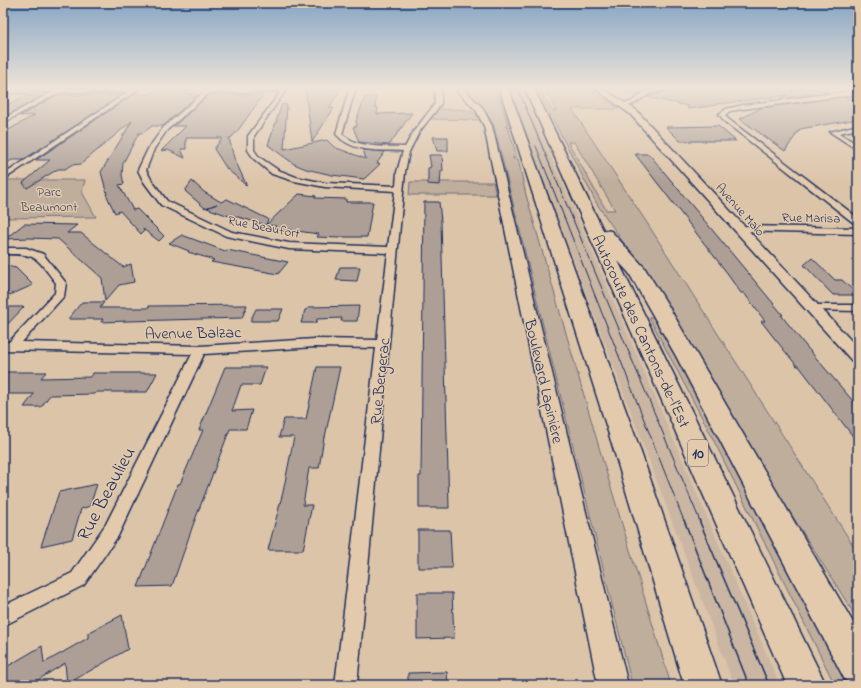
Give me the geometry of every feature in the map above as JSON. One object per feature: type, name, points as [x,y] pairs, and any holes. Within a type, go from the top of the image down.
[{"type":"highway","points":[[514,119],[625,444],[703,685]]},
{"type":"highway","name":"Autoroute des Cantons-de-l'Est","points":[[543,119],[807,685]]},
{"type":"highway","points":[[591,219],[637,271],[656,302],[688,356],[858,667]]},
{"type":"main road","name":"Boulevard Lapinière","points":[[484,119],[488,126],[613,685]]},
{"type":"street","points":[[3,178],[91,119]]},
{"type":"street","name":"Rue Beaufort","points":[[175,119],[165,128],[151,149],[142,170],[148,182],[164,203],[229,234],[289,246],[393,250]]},
{"type":"street","points":[[263,119],[251,136],[251,150],[256,158],[275,172],[294,179],[325,185],[399,189]]},
{"type":"street","points":[[344,119],[339,134],[344,141],[355,146],[408,149]]},
{"type":"street","name":"Rue Bergerac","points":[[346,685],[399,189],[403,164],[408,149],[419,126],[425,119]]},
{"type":"street","name":"Avenue Malo","points":[[639,119],[858,358]]},
{"type":"street","points":[[725,119],[858,222]]},
{"type":"street","points":[[858,127],[833,132],[858,148]]},
{"type":"street","name":"Rue Marisa","points":[[740,229],[858,231]]},
{"type":"street","points":[[3,251],[26,251],[40,256],[61,283],[60,294],[7,346]]},
{"type":"street","points":[[812,308],[858,308]]},
{"type":"street","name":"Avenue Balzac","points":[[7,346],[200,350],[315,343],[383,344]]},
{"type":"street","name":"Rue Beaulieu","points":[[3,616],[78,579],[112,530],[200,350]]},
{"type":"shaded area","points":[[520,119],[535,119],[780,685],[734,685]]},
{"type":"green space","points":[[436,119],[479,119],[480,120]]},
{"type":"green space","points":[[490,119],[506,119],[508,125],[505,126],[508,127],[517,157],[513,157],[513,159],[518,159],[526,195],[605,468],[671,685],[632,685],[494,126]]},
{"type":"green space","points":[[553,119],[579,119],[647,223],[858,553],[858,620],[776,490],[683,330],[597,204]],"holes":[[[568,142],[574,142],[615,210],[606,210]]]},
{"type":"green space","name":"Parc Beaumont","points":[[7,180],[85,180],[82,192],[96,217],[3,218],[3,183]]},
{"type":"green space","points":[[410,182],[493,182],[496,195],[409,195]]},
{"type":"green space","points":[[649,317],[656,317],[852,685],[835,685],[710,433]]},
{"type":"building","points":[[28,119],[85,119],[23,160],[12,160],[3,165],[3,133]]},
{"type":"building","points":[[97,119],[171,119],[163,126],[152,126],[143,133],[139,133],[123,163],[122,175],[124,184],[119,185],[133,210],[137,209],[164,236],[159,241],[143,229],[144,231],[141,234],[120,211],[115,213],[106,194],[101,172],[132,121],[81,164],[71,165],[65,169],[58,169],[27,188],[23,183],[50,160],[36,160]]},
{"type":"building","points":[[182,119],[246,119],[231,138],[229,138],[234,158],[247,186],[227,169],[214,149],[222,138],[186,138],[186,149],[181,149],[185,158],[168,150],[161,151],[186,126],[174,126]]},
{"type":"building","points":[[277,119],[286,119],[284,149],[327,140],[334,147],[366,159],[363,150],[385,152],[377,163],[380,164],[364,179],[332,175],[306,169],[294,164],[268,145]]},
{"type":"building","points":[[309,119],[327,119],[312,142]]},
{"type":"building","points":[[357,119],[408,119],[389,145],[359,142],[353,127],[357,126]]},
{"type":"building","points":[[740,119],[857,119],[800,129],[785,151]]},
{"type":"building","points":[[718,126],[736,141],[680,141],[666,127]]},
{"type":"building","points":[[433,137],[448,137],[448,151],[437,151]]},
{"type":"building","points":[[635,154],[649,154],[783,315],[781,315],[805,345],[858,407],[858,443],[799,366],[797,366],[761,321],[765,321],[744,293],[741,293]]},
{"type":"building","points":[[429,155],[442,155],[443,171],[441,171],[440,185],[428,184],[428,168],[431,167]]},
{"type":"building","points":[[192,181],[204,192],[221,202],[227,199],[268,219],[266,225],[231,215],[229,216],[207,208],[217,204],[205,208],[185,191]]},
{"type":"building","points":[[299,194],[316,196],[315,198],[346,199],[346,202],[373,202],[367,237],[317,237],[319,234],[274,228],[276,226],[266,225]]},
{"type":"building","points":[[424,202],[439,202],[441,221],[449,508],[419,508],[419,476],[421,476]]},
{"type":"building","points":[[24,224],[77,225],[67,233],[81,233],[123,267],[131,264],[134,282],[119,285],[105,301],[102,278],[58,239],[5,239]]},
{"type":"building","points":[[182,235],[225,251],[227,250],[288,262],[278,274],[211,262],[214,260],[188,252],[189,251],[169,243]]},
{"type":"building","points":[[812,258],[835,280],[842,280],[858,295],[833,295],[804,265]]},
{"type":"building","points":[[3,265],[16,268],[33,285],[10,295],[3,288]]},
{"type":"building","points":[[340,267],[360,267],[357,281],[336,280]]},
{"type":"building","points":[[82,302],[104,302],[100,308],[247,305],[242,318],[101,322],[103,319],[68,319]]},
{"type":"building","points":[[359,306],[357,321],[341,321],[342,318],[317,319],[316,323],[301,323],[305,310],[309,307]]},
{"type":"building","points":[[6,307],[24,307],[3,329],[3,311]]},
{"type":"building","points":[[256,309],[283,309],[278,321],[250,321]]},
{"type":"building","points":[[225,367],[266,367],[260,385],[241,385],[232,411],[252,410],[246,429],[230,429],[193,525],[172,586],[138,587],[178,484],[180,484],[203,430],[199,430]]},
{"type":"building","points":[[317,367],[340,367],[324,437],[319,468],[309,468],[303,505],[312,505],[303,550],[268,550],[283,492],[294,437],[279,437],[284,419],[306,419]]},
{"type":"building","points":[[3,372],[46,372],[41,378],[91,377],[93,373],[157,373],[147,392],[96,392],[95,394],[50,395],[41,407],[24,407],[34,394],[3,394]]},
{"type":"building","points":[[97,484],[90,506],[81,509],[72,539],[41,546],[59,492]]},
{"type":"building","points":[[418,530],[450,530],[452,568],[418,568]]},
{"type":"building","points":[[417,593],[452,593],[454,638],[417,639]]},
{"type":"building","points":[[122,615],[128,649],[67,684],[65,663],[30,685],[3,685],[3,669],[42,646],[44,663],[88,638],[88,633]]},
{"type":"building","points":[[447,672],[448,685],[408,685],[408,673]]},
{"type":"tram line","points":[[531,119],[700,521]]},
{"type":"tram line","points":[[536,146],[684,521]]},
{"type":"tram line","points":[[684,520],[749,685]]},
{"type":"tram line","points":[[699,520],[769,685]]}]
